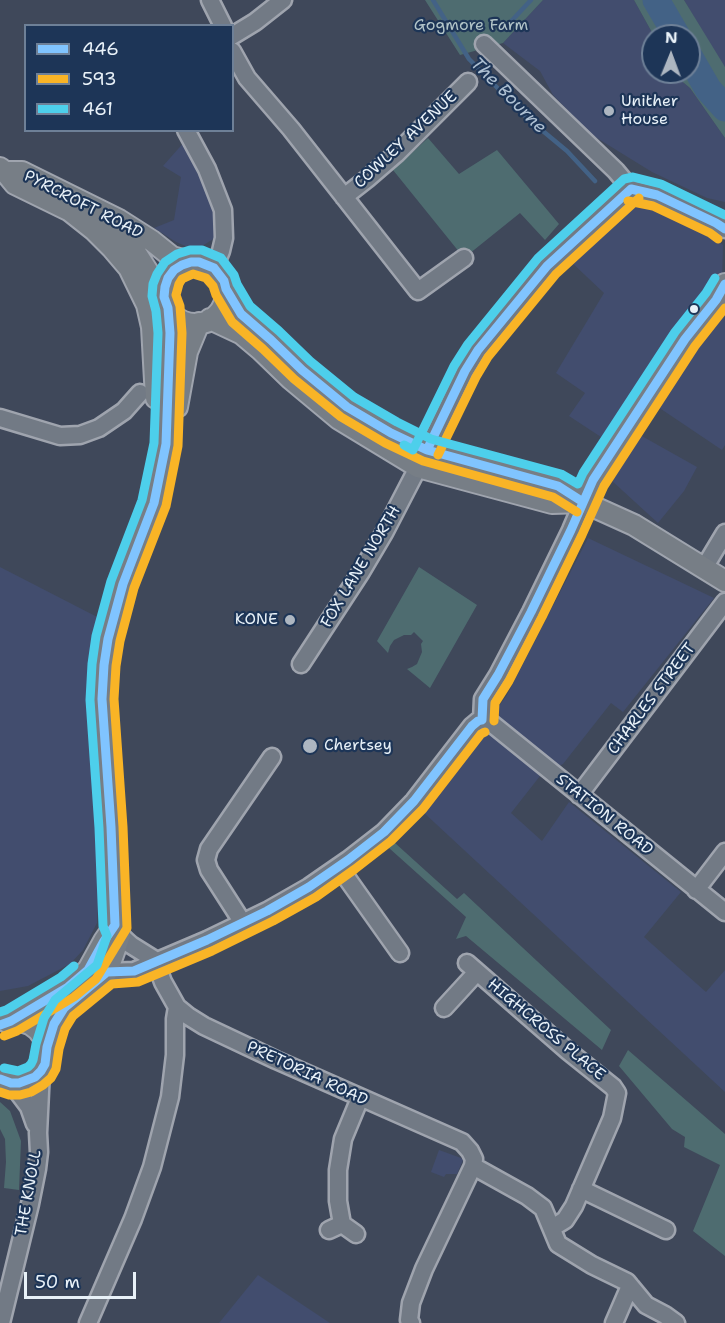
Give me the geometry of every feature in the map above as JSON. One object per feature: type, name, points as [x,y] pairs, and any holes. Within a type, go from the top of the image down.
[{"type":"main road","name":"PYRCROFT ROAD","points":[[3,170],[15,184],[103,227],[132,247],[166,302]]},
{"type":"main road","name":"PYRCROFT ROAD","points":[[3,170],[22,172],[119,220],[172,257],[191,262]]},
{"type":"main road","points":[[70,211],[94,230],[129,268],[147,306],[152,327],[157,406],[166,444]]},
{"type":"main road","points":[[5,1081],[19,1083],[27,1081],[41,1071],[45,1064],[54,1024],[64,1008],[97,971],[104,941],[118,930],[102,699],[104,665],[108,639],[123,584],[154,503],[166,444],[170,333],[166,302],[165,287],[174,270],[191,262],[199,262],[214,268],[224,281],[226,298],[223,306],[218,314],[205,321],[190,323],[181,320],[174,315],[166,302]]},
{"type":"main road","points":[[583,502],[593,480],[660,376],[685,339],[716,300],[725,284]]},
{"type":"main road","points":[[226,289],[241,314],[302,370],[347,407],[391,433],[422,459]]},
{"type":"main road","points":[[166,444],[173,429],[187,352],[205,321]]},
{"type":"main road","points":[[205,321],[242,334],[291,380],[339,418],[422,459],[552,503],[583,502],[634,525],[725,581]]},
{"type":"main road","points":[[6,1023],[97,971]]},
{"type":"main road","points":[[6,1023],[21,1021],[30,1024],[44,1038],[47,1047]]},
{"type":"street","points":[[210,0],[222,24]]},
{"type":"street","points":[[234,35],[284,0]]},
{"type":"street","points":[[484,44],[616,171],[631,189],[657,195],[725,229]]},
{"type":"street","name":"COWLEY AVENUE","points":[[234,55],[247,78],[291,129],[418,291],[465,258]]},
{"type":"street","name":"COWLEY AVENUE","points":[[344,197],[396,154],[468,82]]},
{"type":"street","points":[[187,132],[207,169],[223,210],[224,238],[214,268]]},
{"type":"street","name":"FOX LANE NORTH","points":[[301,664],[361,572],[392,518],[465,371],[478,350],[547,266],[631,189]]},
{"type":"street","points":[[0,418],[60,436],[80,435],[99,428],[124,411],[140,393]]},
{"type":"street","points":[[97,971],[134,971],[243,923],[292,897],[339,867],[384,832],[414,801],[472,726],[482,720],[483,699],[531,612],[583,502]]},
{"type":"street","points":[[704,568],[725,532]]},
{"type":"street","name":"CHARLES STREET","points":[[579,795],[725,602]]},
{"type":"street","name":"STATION ROAD","points":[[482,720],[490,723],[725,912]]},
{"type":"street","points":[[243,923],[209,870],[206,860],[209,849],[272,757]]},
{"type":"street","points":[[696,890],[725,852]]},
{"type":"street","points":[[339,867],[400,953]]},
{"type":"street","points":[[88,1323],[133,1219],[152,1167],[170,1096],[175,1055],[177,1007],[163,982],[155,960],[131,945],[118,930]]},
{"type":"street","name":"HIGHCROSS PLACE","points":[[444,1008],[472,967],[568,1052],[614,1087],[617,1093],[612,1118],[574,1206],[565,1220],[552,1228]]},
{"type":"street","name":"PRETORIA ROAD","points":[[177,1007],[204,1026],[462,1142],[474,1159],[472,1166]]},
{"type":"street","name":"THE KNOLL","points":[[1,1323],[4,1297],[37,1170],[41,1071]]},
{"type":"street","name":"THE KNOLL","points":[[5,1081],[29,1107],[38,1133]]},
{"type":"street","points":[[356,1234],[336,1227],[338,1170],[343,1139],[360,1098]]},
{"type":"street","points":[[411,1323],[409,1320],[411,1303],[424,1269],[472,1166],[527,1196],[543,1208],[558,1244],[592,1265],[627,1282],[646,1305],[676,1323]]},
{"type":"street","points":[[581,1189],[666,1230]]},
{"type":"street","points":[[614,1323],[630,1286]]},
{"type":"shaded area","points":[[543,0],[634,0],[647,24],[641,24],[641,84],[685,84],[690,88],[725,138],[725,202],[707,198],[652,172],[592,135],[553,95],[540,71],[503,43]]},
{"type":"shaded area","points":[[684,0],[725,0],[725,67],[701,29],[701,24],[698,24]]},
{"type":"shaded area","points":[[186,140],[212,201],[217,222],[218,236],[199,248],[190,248],[176,242],[154,228],[174,220],[181,177],[163,166]]},
{"type":"shaded area","points":[[649,203],[682,212],[723,245],[722,282],[623,421],[640,435],[697,467],[684,491],[658,523],[600,470],[590,453],[601,437],[569,416],[585,393],[556,373],[604,293],[569,260],[621,210]]},
{"type":"shaded area","points":[[725,303],[725,445],[722,450],[658,407]]},
{"type":"shaded area","points":[[588,538],[714,598],[623,712],[611,703],[563,764],[540,776],[511,813],[542,841],[569,802],[681,892],[644,937],[706,992],[725,970],[725,1092],[422,811],[507,695]]},
{"type":"shaded area","points":[[0,567],[105,621],[93,708],[100,874],[97,923],[83,950],[70,964],[28,986],[0,991]]},
{"type":"shaded area","points":[[439,1150],[463,1160],[457,1174],[446,1174],[444,1177],[431,1172]]},
{"type":"shaded area","points":[[258,1275],[330,1323],[219,1323]]},
{"type":"green space","name":"Gogmore Farm","points":[[425,0],[543,0],[503,43],[460,55]]},
{"type":"green space","points":[[634,0],[684,0],[699,24],[647,24]]},
{"type":"green space","points":[[701,28],[725,67],[725,138],[685,84],[701,84]]},
{"type":"green space","points":[[428,138],[459,174],[497,150],[559,224],[545,240],[520,213],[464,258],[393,170]]},
{"type":"green space","points":[[419,567],[477,605],[430,688],[407,669],[417,664],[422,652],[423,641],[414,632],[394,640],[388,653],[377,641]]},
{"type":"green space","points":[[395,843],[457,899],[464,893],[611,1030],[602,1050],[466,936],[456,939],[466,917],[389,848]]},
{"type":"green space","points":[[628,1050],[725,1134],[725,1256],[693,1231],[720,1165],[684,1147],[685,1137],[672,1129],[619,1066]]},
{"type":"green space","points":[[0,1102],[10,1111],[21,1141],[19,1190],[4,1188],[5,1139],[0,1129]]},
{"type":"waterway","name":"The Bourne","points":[[433,0],[469,59],[526,117],[567,151],[595,181]]},
{"type":"waterway","name":"The Bourne","points":[[504,29],[531,0]]},
{"type":"waterway","name":"The Bourne","points":[[656,0],[670,24]]},
{"type":"waterway","name":"The Bourne","points":[[701,77],[708,89],[725,108]]},
{"type":"transit line","name":"461","points":[[404,445],[413,450],[454,366],[468,344],[538,258],[624,179],[633,177],[661,184],[725,215]]},
{"type":"transit line","name":"446","points":[[631,189],[657,195],[725,229]]},
{"type":"transit line","name":"446","points":[[427,450],[465,371],[478,350],[547,266],[631,189]]},
{"type":"transit line","name":"593","points":[[438,455],[488,357],[556,274],[639,198]]},
{"type":"transit line","name":"593","points":[[628,201],[653,206],[718,239]]},
{"type":"transit line","name":"461","points":[[4,1068],[18,1071],[31,1064],[44,1018],[55,1000],[97,965],[107,936],[103,926],[90,700],[92,664],[96,636],[111,581],[142,500],[154,443],[158,333],[152,296],[153,284],[165,262],[177,254],[190,250],[202,250],[221,258],[234,275],[250,306],[310,361],[354,397],[397,422],[431,439],[561,474],[578,484],[675,332],[715,278]]},
{"type":"transit line","name":"446","points":[[0,1025],[11,1021],[68,987],[88,970],[115,925],[102,699],[104,665],[108,639],[123,584],[154,503],[166,444],[170,333],[168,308],[164,297],[168,278],[174,270],[191,262],[199,262],[214,268],[224,281],[226,289],[241,314],[302,370],[347,407],[391,433],[427,450],[558,486],[583,502]]},
{"type":"transit line","name":"593","points":[[4,1036],[17,1031],[74,997],[96,979],[127,928],[114,699],[116,666],[134,588],[166,506],[178,446],[182,333],[180,306],[176,295],[182,279],[193,274],[206,278],[213,286],[232,322],[294,379],[341,417],[385,443],[423,461],[553,497],[577,512]]},
{"type":"transit line","name":"446","points":[[482,720],[483,699],[531,612],[593,480],[685,339],[716,300],[725,284]]},
{"type":"transit line","name":"593","points":[[494,721],[495,703],[542,617],[604,486],[695,346],[725,308]]},
{"type":"transit line","name":"446","points":[[0,1079],[19,1083],[35,1077],[45,1064],[54,1024],[64,1008],[107,972],[134,971],[207,940],[267,911],[309,887],[348,860],[384,832],[414,801],[472,726],[482,720]]},
{"type":"transit line","name":"593","points":[[0,1092],[9,1095],[31,1092],[51,1078],[56,1069],[65,1029],[73,1016],[112,984],[138,982],[212,951],[316,897],[355,869],[391,841],[423,809],[481,734],[485,732]]},
{"type":"transit line","name":"461","points":[[0,1012],[61,977],[74,966]]},
{"type":"place","name":"Unither House","points":[[609,111]]},
{"type":"place","name":"KONE","points":[[290,620]]},
{"type":"place","name":"Chertsey","points":[[310,746]]}]
